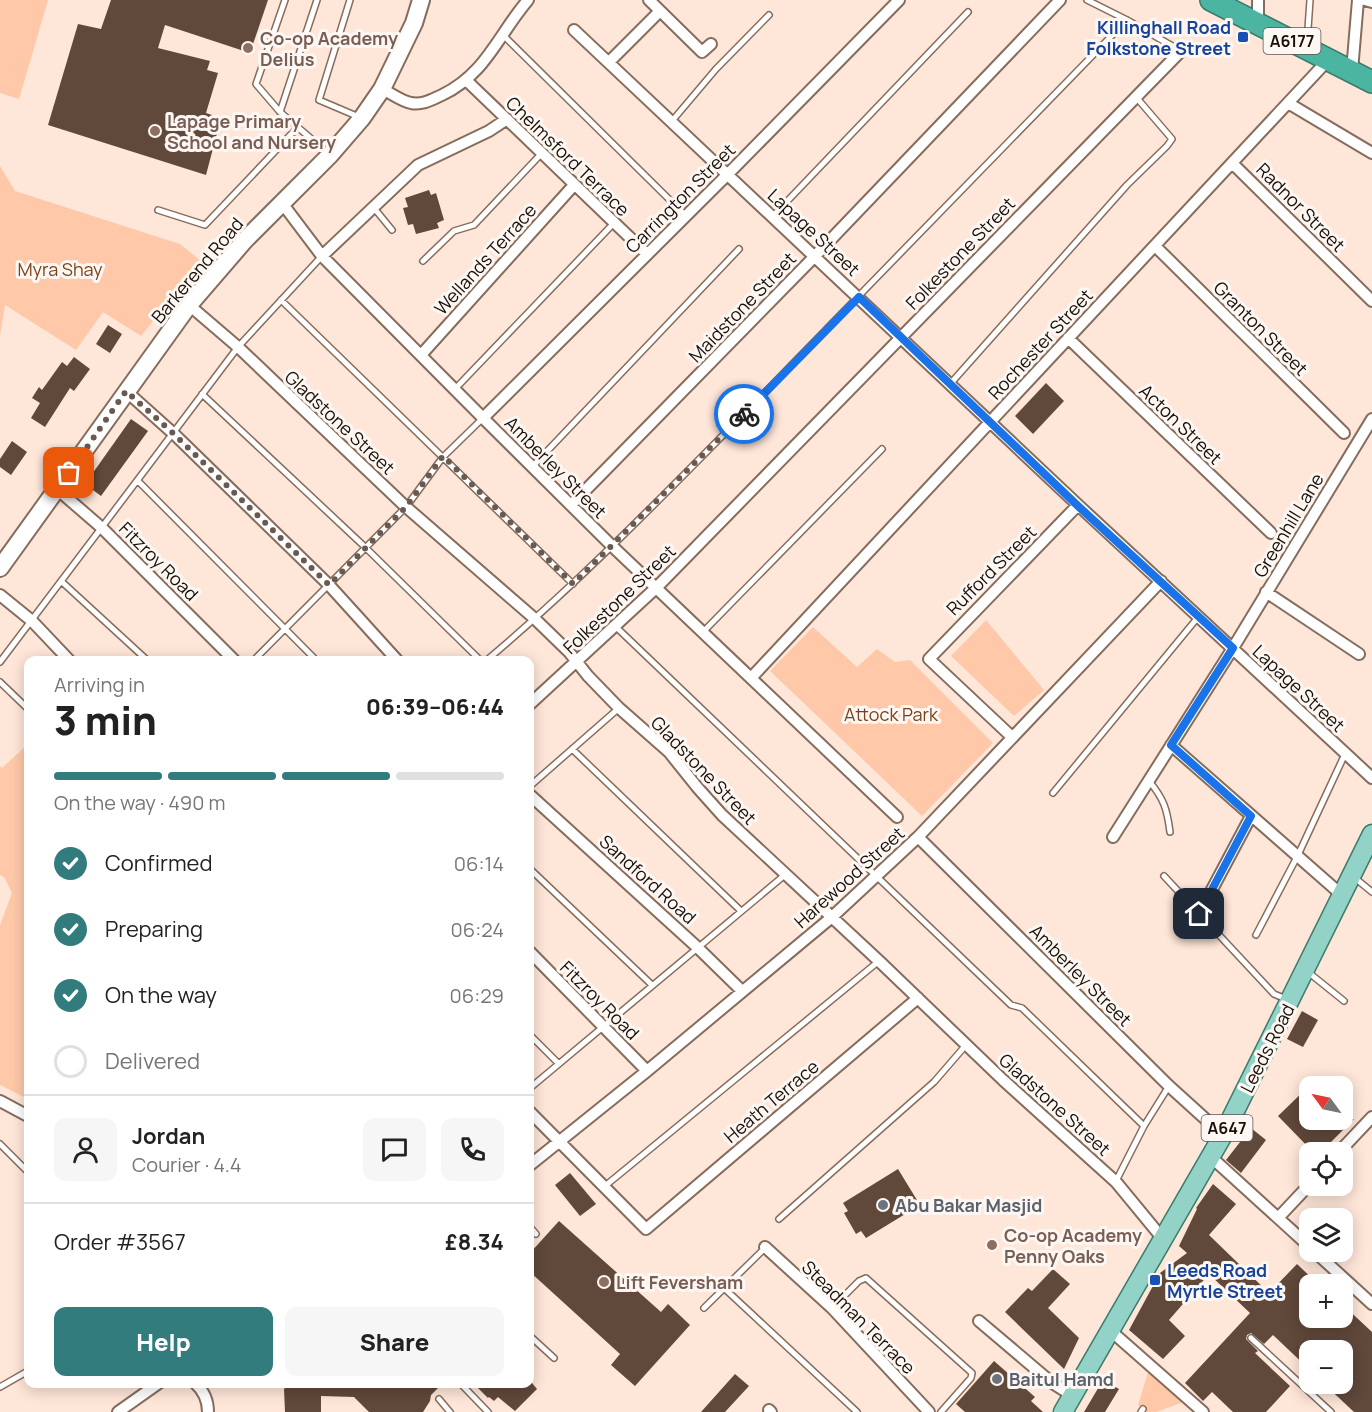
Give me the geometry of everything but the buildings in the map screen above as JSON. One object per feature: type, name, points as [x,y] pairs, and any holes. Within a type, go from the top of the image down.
[{"type":"highway","name":"A6177","points":[[1220,2],[1372,82]]},
{"type":"main road","name":"Barkerend Road","points":[[0,568],[189,305],[245,240],[330,155],[362,118],[382,89],[414,22],[421,0]]},
{"type":"main road","name":"Leeds Road","points":[[1067,1407],[1223,1136],[1372,834]]},
{"type":"street","points":[[382,89],[410,103],[424,104],[467,81],[497,46],[528,0]]},
{"type":"street","points":[[649,0],[702,52],[711,44]]},
{"type":"street","name":"Carrington Street","points":[[483,418],[728,174],[898,0]]},
{"type":"street","name":"Maidstone Street","points":[[571,505],[815,256],[1060,0]]},
{"type":"street","points":[[1258,0],[1258,24]]},
{"type":"street","points":[[1352,71],[1358,0]]},
{"type":"street","points":[[1365,0],[1372,2]]},
{"type":"street","points":[[609,62],[660,11]]},
{"type":"street","name":"Lapage Street","points":[[574,30],[951,383],[1078,506],[1372,778]]},
{"type":"street","name":"Folkestone Street","points":[[534,700],[657,587],[1181,51]]},
{"type":"street","name":"Rochester Street","points":[[751,678],[1329,59]]},
{"type":"street","name":"Chelmsford Terrace","points":[[467,81],[647,254]]},
{"type":"street","points":[[1288,103],[1372,153]]},
{"type":"street","points":[[322,256],[418,165],[489,131],[507,119]]},
{"type":"street","name":"Radnor Street","points":[[1232,163],[1372,301]]},
{"type":"street","name":"Wellands Terrace","points":[[421,355],[574,185]]},
{"type":"street","name":"Amberley Street","points":[[282,204],[322,256],[483,418],[702,633],[897,817]]},
{"type":"street","name":"Granton Street","points":[[1155,246],[1344,433]]},
{"type":"street","name":"Gladstone Street","points":[[189,305],[238,347],[406,507],[535,619],[569,652],[588,676],[619,708],[669,752],[722,815],[879,961],[987,1066],[1116,1182],[1163,1239]]},
{"type":"street","name":"Acton Street","points":[[1068,338],[1271,533]]},
{"type":"street","points":[[126,391],[174,434],[329,585],[393,656]]},
{"type":"street","name":"Greenhill Lane","points":[[1113,837],[1233,648],[1372,419]]},
{"type":"street","name":"Fitzroy Road","points":[[57,489],[102,528],[230,656]]},
{"type":"street","name":"Rufford Street","points":[[1012,737],[929,659],[1078,506]]},
{"type":"street","name":"Harewood Street","points":[[534,1162],[832,917],[918,837],[1161,581]]},
{"type":"street","points":[[1266,592],[1359,654]]},
{"type":"street","points":[[0,595],[32,621],[65,656]]},
{"type":"street","points":[[1171,745],[1343,896]]},
{"type":"street","name":"Sandford Road","points":[[534,799],[742,991]]},
{"type":"street","points":[[1199,914],[1251,816]]},
{"type":"street","name":"Amberley Street","points":[[918,837],[1169,1086],[1223,1136]]},
{"type":"street","name":"Fitzroy Road","points":[[534,956],[647,1071]]},
{"type":"street","name":"Heath Terrace","points":[[605,1186],[646,1229],[918,998]]},
{"type":"street","points":[[0,1101],[24,1114]]},
{"type":"street","points":[[534,1116],[605,1186]]},
{"type":"street","points":[[1348,1142],[1372,1117]]},
{"type":"street","points":[[1211,1158],[1299,1237]]},
{"type":"street","points":[[1278,1218],[1299,1196]]},
{"type":"street","name":"Steadman Terrace","points":[[765,1247],[832,1308],[929,1412]]},
{"type":"street","points":[[1326,1262],[1372,1304]]},
{"type":"street","points":[[979,1322],[1051,1382],[1067,1407]]},
{"type":"street","points":[[1111,1331],[1203,1412]]},
{"type":"street","points":[[118,1412],[152,1388]]},
{"type":"street","points":[[201,1388],[208,1404],[208,1412]]},
{"type":"lane","points":[[285,0],[256,84],[280,112],[330,155]]},
{"type":"lane","points":[[280,112],[317,0]]},
{"type":"lane","points":[[350,0],[319,100],[362,118]]},
{"type":"lane","points":[[1087,0],[1181,51]]},
{"type":"lane","points":[[1307,48],[1310,0]]},
{"type":"lane","points":[[773,216],[968,12]]},
{"type":"lane","points":[[672,121],[690,103],[716,69],[769,15]]},
{"type":"lane","points":[[492,656],[535,619],[612,546],[859,297],[1127,20]]},
{"type":"lane","points":[[503,34],[686,216]]},
{"type":"lane","points":[[951,383],[1127,185],[1172,139],[1136,97]]},
{"type":"lane","points":[[158,210],[205,225],[298,127]]},
{"type":"lane","points":[[423,261],[454,231],[474,225],[542,153]]},
{"type":"lane","points":[[373,207],[392,230]]},
{"type":"lane","points":[[454,389],[614,223]]},
{"type":"lane","points":[[533,466],[739,249]]},
{"type":"lane","points":[[0,662],[238,347],[322,256]]},
{"type":"lane","points":[[281,300],[573,584]]},
{"type":"lane","points":[[202,394],[365,547],[476,656]]},
{"type":"lane","points":[[258,656],[406,507],[443,456],[483,418]]},
{"type":"lane","points":[[702,633],[882,449]]},
{"type":"lane","points":[[138,481],[312,656]]},
{"type":"lane","points":[[61,581],[143,656]]},
{"type":"lane","points":[[1053,793],[1199,616]]},
{"type":"lane","points":[[615,626],[1011,1005],[1022,1008],[1144,1126]]},
{"type":"lane","points":[[0,682],[24,705]]},
{"type":"lane","points":[[534,782],[619,708]]},
{"type":"lane","points":[[572,749],[741,910]]},
{"type":"lane","points":[[1256,935],[1298,855],[1346,754]]},
{"type":"lane","points":[[1149,781],[1166,806],[1170,832]]},
{"type":"lane","points":[[534,873],[652,985]]},
{"type":"lane","points":[[534,1084],[786,874]]},
{"type":"lane","points":[[1164,876],[1274,994],[1290,1000]]},
{"type":"lane","points":[[1352,876],[1372,892]]},
{"type":"lane","points":[[605,1186],[879,961]]},
{"type":"lane","points":[[1306,970],[1344,1001]]},
{"type":"lane","points":[[534,1039],[558,1063]]},
{"type":"lane","points":[[779,1220],[934,1082],[966,1045]]},
{"type":"lane","points":[[1116,1182],[1144,1126],[1169,1086]]},
{"type":"lane","points":[[0,1144],[24,1168]]},
{"type":"lane","points":[[704,1308],[765,1247]]},
{"type":"lane","points":[[832,1308],[859,1281],[866,1278],[972,1373],[971,1378],[941,1412]]},
{"type":"lane","points":[[725,1289],[857,1412]]},
{"type":"lane","points":[[1251,1338],[1331,1412]]},
{"type":"lane","points":[[534,1340],[554,1358]]},
{"type":"lane","points":[[0,1387],[24,1373]]},
{"type":"lane","points":[[465,1388],[488,1412]]},
{"type":"lane","points":[[438,1400],[450,1412]]},
{"type":"green space","points":[[0,0],[48,0],[19,99],[0,93]]},
{"type":"green space","name":"Myra Shay","points":[[0,166],[15,191],[180,244],[201,261],[141,336],[103,312],[76,350],[5,305],[0,336]]},
{"type":"green space","points":[[986,620],[1044,690],[1014,716],[951,656]]},
{"type":"green space","name":"Attock Park","points":[[813,627],[857,667],[877,649],[895,662],[910,660],[993,743],[922,816],[770,671]]},
{"type":"green space","points":[[24,748],[24,1097],[0,1085],[0,925],[12,893],[4,877],[0,875],[0,766],[2,768]]},
{"type":"green space","points":[[1150,1366],[1189,1400],[1156,1412],[1146,1412],[1138,1405]]},
{"type":"way so far","points":[[69,473],[126,391],[174,434],[329,585],[406,507],[443,456],[573,584],[744,414]]},
{"type":"place","name":"Killinghall Road Folkstone Street","points":[[1243,37]]},
{"type":"place","name":"Co-op Academy Delius","points":[[248,48]]},
{"type":"place","name":"Lapage Primary School and Nursery","points":[[155,131]]},
{"type":"place","name":"Abu Bakar Masjid","points":[[883,1205]]},
{"type":"place","name":"Co-op Academy Penny Oaks","points":[[992,1245]]},
{"type":"place","name":"Leeds Road Myrtle Street","points":[[1155,1280]]},
{"type":"place","name":"Lift Feversham","points":[[604,1282]]},
{"type":"place","name":"Baitul Hamd","points":[[997,1379]]},
{"type":"route","points":[[744,414],[859,297],[1078,506],[1233,648],[1171,745],[1251,816],[1199,914]]}]
